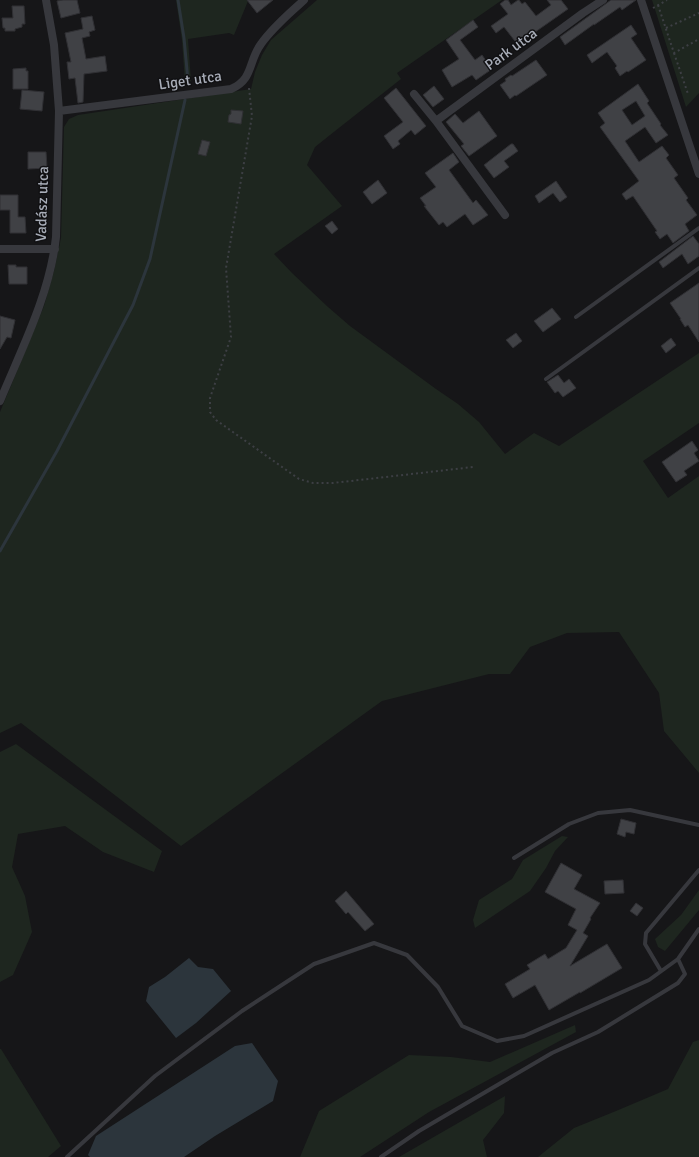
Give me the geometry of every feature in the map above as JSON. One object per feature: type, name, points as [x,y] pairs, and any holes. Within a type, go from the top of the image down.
[{"type":"street","name":"Vadász utca","points":[[0,401],[41,303],[55,249],[59,111],[54,44],[46,0]]},
{"type":"street","name":"Liget utca","points":[[59,111],[231,89],[242,82],[248,75],[260,45],[283,19],[304,0]]},
{"type":"street","name":"Park utca","points":[[436,122],[603,0]]},
{"type":"street","points":[[641,0],[699,174]]},
{"type":"street","points":[[414,94],[505,216]]},
{"type":"street","points":[[0,249],[55,249]]},
{"type":"lane","points":[[576,317],[699,228]]},
{"type":"lane","points":[[546,379],[699,268]]},
{"type":"lane","points":[[514,858],[569,824],[598,813],[630,810],[699,825]]},
{"type":"lane","points":[[661,971],[645,944],[646,933],[699,870]]},
{"type":"lane","points":[[67,1157],[155,1076],[242,1011],[314,964],[374,942],[407,955],[438,987],[462,1026],[497,1041],[524,1036],[649,980],[678,959],[699,929]]},
{"type":"lane","points":[[381,1157],[419,1130],[552,1053],[598,1032],[678,983],[685,974],[678,959]]},
{"type":"path","points":[[644,12],[667,0]]},
{"type":"path","points":[[658,5],[688,94]]},
{"type":"path","points":[[666,28],[699,13]]},
{"type":"path","points":[[674,53],[699,39]]},
{"type":"path","points":[[248,75],[252,116],[226,268],[231,337],[210,398],[210,412],[216,420],[299,479],[313,483],[333,483],[473,467]]},
{"type":"shaded area","points":[[176,0],[248,0],[234,35],[229,33],[188,39],[191,81],[185,83],[182,40]]},
{"type":"shaded area","points":[[317,0],[502,0],[397,73],[401,79],[315,147],[307,165],[342,206],[274,254],[328,307],[350,326],[458,404],[479,422],[505,454],[534,433],[559,446],[699,353],[699,423],[643,461],[668,498],[699,476],[699,773],[664,731],[659,693],[619,632],[567,633],[530,647],[510,674],[489,674],[382,701],[181,846],[21,723],[0,733],[0,412],[44,306],[54,271],[61,238],[64,127],[69,119],[78,115],[251,89],[255,72],[262,55],[271,40]]},
{"type":"shaded area","points":[[652,0],[699,0],[699,93],[686,107]]},
{"type":"shaded area","points":[[16,744],[162,851],[154,872],[103,852],[65,826],[18,834],[12,867],[25,896],[32,932],[13,975],[0,982],[0,752]]},
{"type":"shaded area","points":[[562,836],[568,837],[555,851],[546,868],[530,891],[475,928],[473,920],[479,900],[512,879],[523,860]]},
{"type":"shaded area","points":[[699,890],[699,910],[665,951],[658,947],[655,939],[681,915]]},
{"type":"shaded area","points":[[189,958],[198,967],[213,969],[231,991],[196,1023],[176,1038],[146,1001],[149,987],[165,977]]},
{"type":"shaded area","points":[[575,1025],[576,1032],[429,1112],[360,1157],[300,1157],[319,1111],[409,1055],[451,1057],[490,1062]]},
{"type":"shaded area","points":[[699,1040],[699,1157],[538,1157],[574,1128],[668,1089],[693,1042]]},
{"type":"shaded area","points":[[252,1043],[278,1081],[273,1101],[215,1136],[184,1157],[90,1157],[88,1155],[96,1136],[235,1046]]},
{"type":"shaded area","points":[[0,1049],[61,1146],[48,1157],[0,1157]]},
{"type":"shaded area","points":[[505,1096],[504,1113],[483,1140],[487,1157],[399,1157]]},
{"type":"building","points":[[77,0],[80,13],[61,18],[57,1]]},
{"type":"building","points":[[247,0],[273,0],[257,13]]},
{"type":"building","points":[[505,0],[508,0],[511,5],[518,0],[522,4],[525,2],[536,16],[551,5],[547,0],[561,0],[568,9],[518,45],[504,27],[496,33],[491,26],[508,14],[500,4]]},
{"type":"building","points":[[611,0],[636,0],[622,10],[620,7],[565,45],[560,37]]},
{"type":"building","points":[[12,6],[24,6],[25,24],[22,24],[22,27],[15,29],[15,31],[5,31],[5,28],[3,28],[2,18],[13,18]]},
{"type":"building","points":[[92,16],[95,30],[89,32],[90,36],[82,38],[86,59],[105,56],[107,71],[84,74],[83,102],[78,103],[75,78],[69,79],[67,62],[71,62],[65,33],[83,29],[81,18]]},
{"type":"building","points":[[473,20],[478,27],[460,40],[475,60],[482,55],[492,69],[476,80],[472,75],[452,87],[442,70],[459,59],[446,40]]},
{"type":"building","points":[[631,25],[637,34],[631,38],[646,60],[620,76],[615,68],[617,66],[607,52],[592,63],[587,55]]},
{"type":"building","points":[[536,60],[547,75],[510,99],[500,85],[506,81],[505,79]]},
{"type":"building","points":[[26,68],[26,71],[28,71],[28,89],[13,89],[13,69]]},
{"type":"building","points":[[638,84],[649,101],[647,103],[661,124],[660,125],[668,135],[656,143],[645,127],[625,141],[639,162],[662,146],[669,155],[666,158],[678,175],[674,178],[688,198],[686,200],[697,215],[685,224],[689,231],[673,243],[667,234],[660,239],[655,232],[657,231],[633,196],[626,200],[622,194],[639,181],[600,127],[605,123],[598,113]],"holes":[[[636,101],[645,116],[632,125],[622,110]]]},
{"type":"building","points":[[434,86],[444,99],[433,107],[423,95]]},
{"type":"building","points":[[396,88],[426,126],[415,135],[411,130],[398,141],[400,144],[393,149],[384,136],[403,122],[384,98]]},
{"type":"building","points":[[22,90],[44,92],[42,111],[20,109]]},
{"type":"building","points":[[231,110],[243,111],[241,124],[228,122]]},
{"type":"building","points":[[479,111],[497,136],[469,156],[461,146],[464,144],[446,122],[455,114],[463,123]]},
{"type":"building","points":[[202,140],[210,142],[206,156],[198,154]]},
{"type":"building","points":[[513,144],[518,151],[504,161],[509,167],[494,178],[484,165]]},
{"type":"building","points":[[28,152],[46,152],[47,168],[28,169]]},
{"type":"building","points":[[453,153],[459,162],[449,170],[473,203],[476,200],[488,215],[473,225],[465,214],[447,227],[443,222],[439,225],[424,206],[426,206],[420,198],[436,187],[425,173]]},
{"type":"building","points":[[378,180],[387,193],[372,204],[363,192]]},
{"type":"building","points":[[556,181],[567,197],[560,202],[553,193],[539,203],[535,196]]},
{"type":"building","points":[[0,195],[18,195],[18,217],[25,217],[26,233],[10,233],[10,210],[0,210]]},
{"type":"building","points":[[332,221],[338,229],[332,234],[325,226]]},
{"type":"building","points":[[693,236],[699,244],[699,256],[688,264],[682,254],[663,268],[659,262]]},
{"type":"building","points":[[8,265],[27,267],[27,284],[9,284]]},
{"type":"building","points":[[699,283],[699,342],[688,325],[685,327],[670,303]]},
{"type":"building","points":[[552,308],[561,319],[543,332],[534,321]]},
{"type":"building","points":[[0,316],[15,320],[11,338],[7,337],[0,349]]},
{"type":"building","points":[[516,333],[522,341],[513,348],[506,340]]},
{"type":"building","points":[[671,338],[676,345],[666,353],[661,346]]},
{"type":"building","points":[[558,375],[564,383],[569,379],[576,388],[563,397],[558,391],[555,393],[547,382]]},
{"type":"building","points":[[692,441],[698,450],[694,453],[699,461],[684,471],[687,475],[676,482],[662,462]]},
{"type":"building","points":[[621,819],[636,823],[634,834],[626,832],[625,837],[617,834]]},
{"type":"building","points":[[561,863],[582,875],[574,889],[600,903],[590,918],[591,919],[583,933],[588,936],[570,966],[607,944],[622,968],[549,1010],[535,985],[513,998],[505,984],[530,969],[527,965],[545,954],[548,959],[566,948],[577,930],[568,925],[576,909],[545,892]]},
{"type":"building","points":[[623,880],[624,893],[605,894],[604,881]]},
{"type":"building","points":[[346,891],[374,924],[365,931],[348,912],[346,914],[335,901]]},
{"type":"building","points":[[636,903],[643,908],[637,916],[630,911]]},
{"type":"waterway","points":[[178,0],[184,38],[188,81]]},
{"type":"waterway","points":[[0,551],[57,451],[133,305],[150,259],[185,100]]}]
